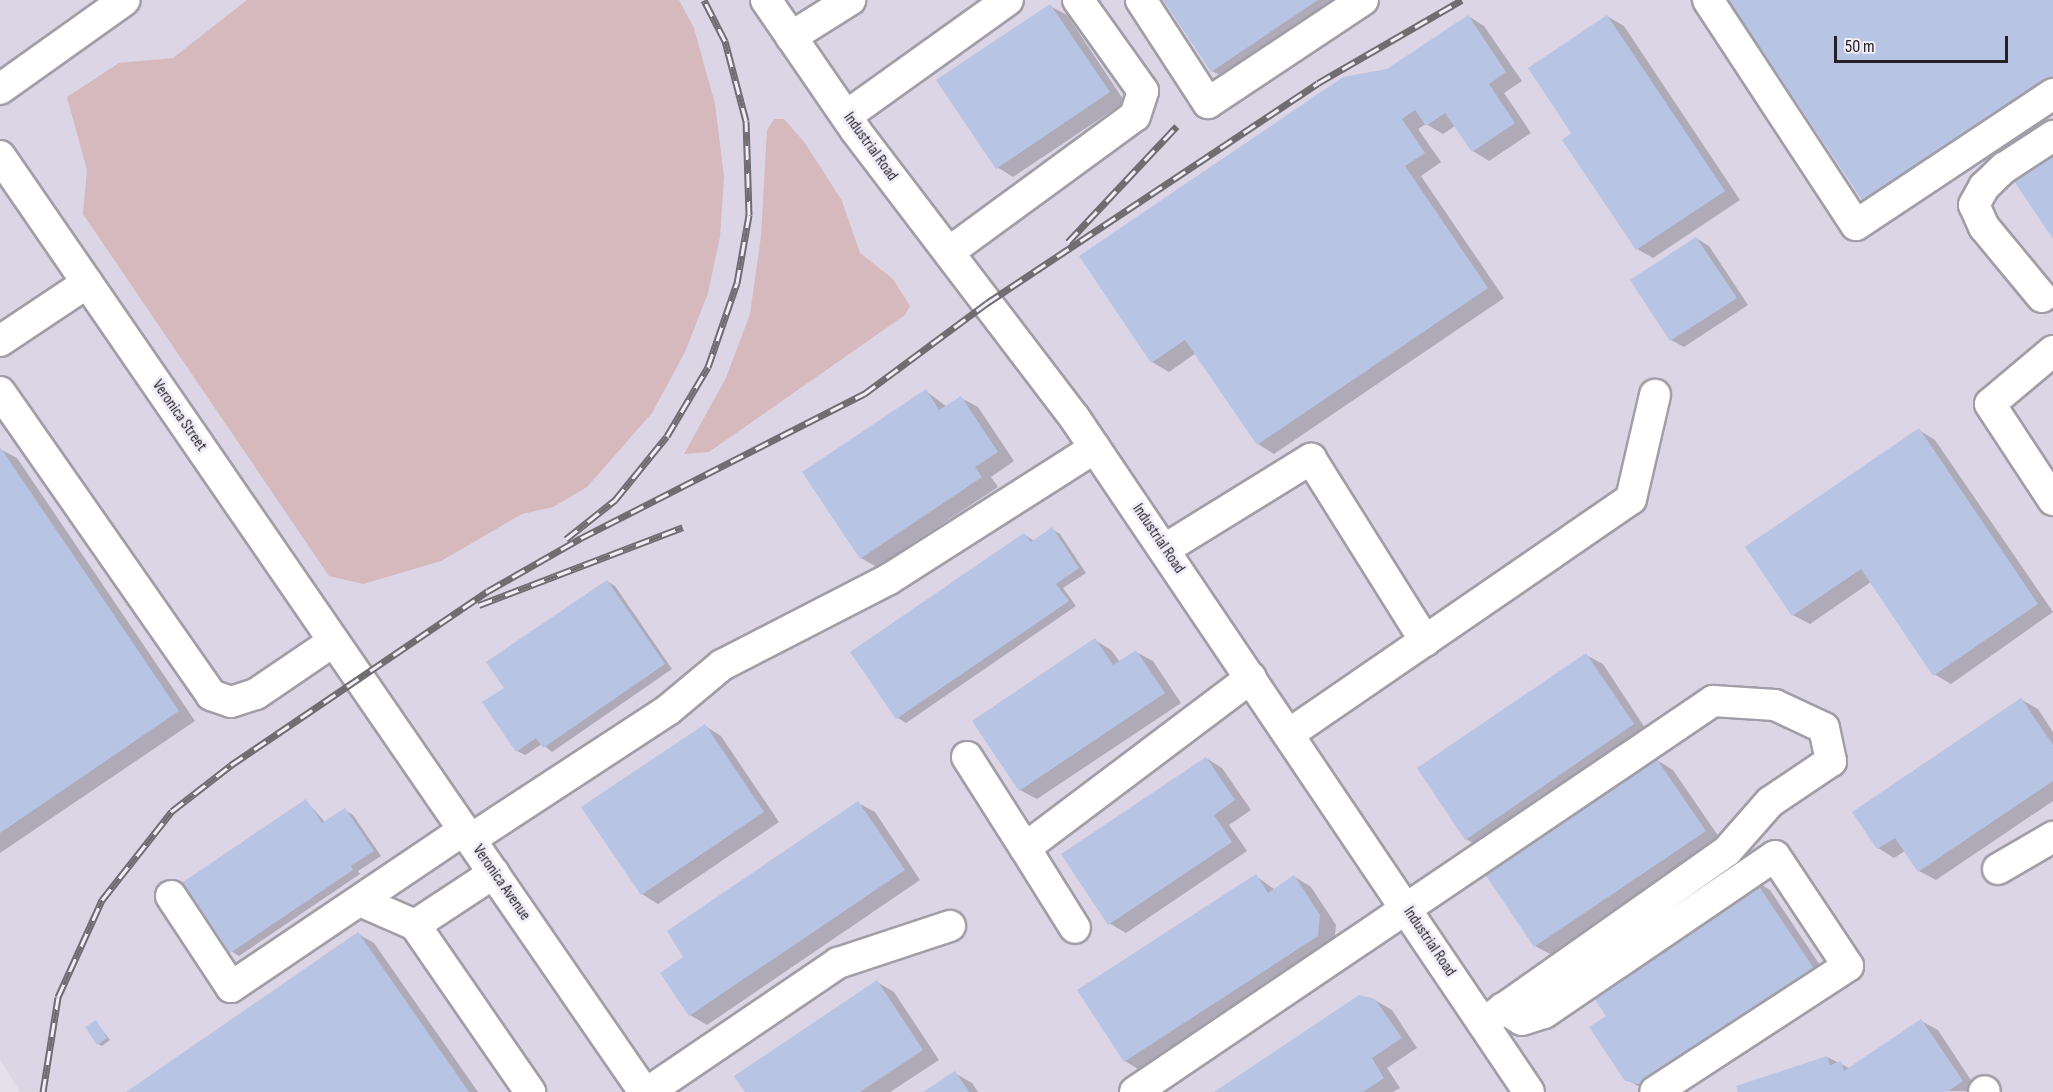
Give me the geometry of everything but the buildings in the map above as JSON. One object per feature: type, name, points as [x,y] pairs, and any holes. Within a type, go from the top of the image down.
[{"type":"street","points":[[0,89],[125,0]]},
{"type":"street","name":"Industrial Road","points":[[766,0],[846,116],[1095,448],[1408,911],[1493,1015],[1529,1092]]},
{"type":"street","points":[[791,36],[850,0]]},
{"type":"street","points":[[846,116],[1008,0]]},
{"type":"street","points":[[949,252],[1135,116],[1143,91],[1078,0]]},
{"type":"street","points":[[1141,0],[1208,103],[1363,0]]},
{"type":"street","points":[[1708,0],[1856,225],[2053,94]]},
{"type":"street","points":[[2042,297],[1984,227],[1974,205],[1984,187],[2004,168],[2053,136]]},
{"type":"street","name":"Veronica Street","points":[[0,156],[358,675]]},
{"type":"street","points":[[0,341],[87,283]]},
{"type":"street","points":[[2053,351],[1990,404],[2053,500]]},
{"type":"street","points":[[0,392],[211,695],[231,702],[256,694],[334,641]]},
{"type":"street","points":[[1289,734],[1631,499],[1655,395]]},
{"type":"street","points":[[171,896],[231,987],[360,901],[668,710],[722,665],[889,579],[1095,448]]},
{"type":"street","points":[[1165,549],[1311,459],[1425,641]]},
{"type":"street","name":"Veronica Avenue","points":[[358,675],[646,1092]]},
{"type":"street","points":[[1025,848],[1251,678]]},
{"type":"street","points":[[1135,1092],[1408,911],[1713,702],[1775,705],[1824,728],[1831,761],[1770,802],[1727,851],[1493,1015]]},
{"type":"street","points":[[967,757],[1075,928]]},
{"type":"street","points":[[1998,869],[2053,837]]},
{"type":"street","points":[[1493,1015],[1522,1020],[1544,1013],[1775,856],[1848,966],[1655,1092]]},
{"type":"street","points":[[415,925],[494,873]]},
{"type":"street","points":[[360,901],[415,925],[530,1092]]},
{"type":"street","points":[[646,1092],[838,963],[950,926]]},
{"type":"shaded area","points":[[0,0],[2053,0],[2053,1092],[20,1092],[0,1060]]},
{"type":"shaded area","points":[[247,0],[679,0],[694,28],[715,104],[724,177],[720,237],[708,293],[685,352],[652,413],[587,487],[553,507],[522,514],[441,561],[363,584],[329,576],[83,214],[87,170],[67,97],[119,63],[173,58]]},
{"type":"shaded area","points":[[774,119],[784,119],[805,143],[842,201],[860,253],[893,279],[910,306],[905,315],[709,452],[684,454],[726,378],[750,314],[761,236],[767,130]]},
{"type":"railway","points":[[566,539],[615,500],[667,436],[708,367],[737,283],[749,215],[746,121],[725,41],[704,0]]},
{"type":"railway","points":[[43,1092],[58,997],[102,900],[172,811],[231,765],[488,591],[581,538],[864,394],[987,303],[1318,83],[1462,0]]},
{"type":"railway","points":[[1068,242],[1177,126]]},
{"type":"railway","points":[[479,605],[683,527]]}]
